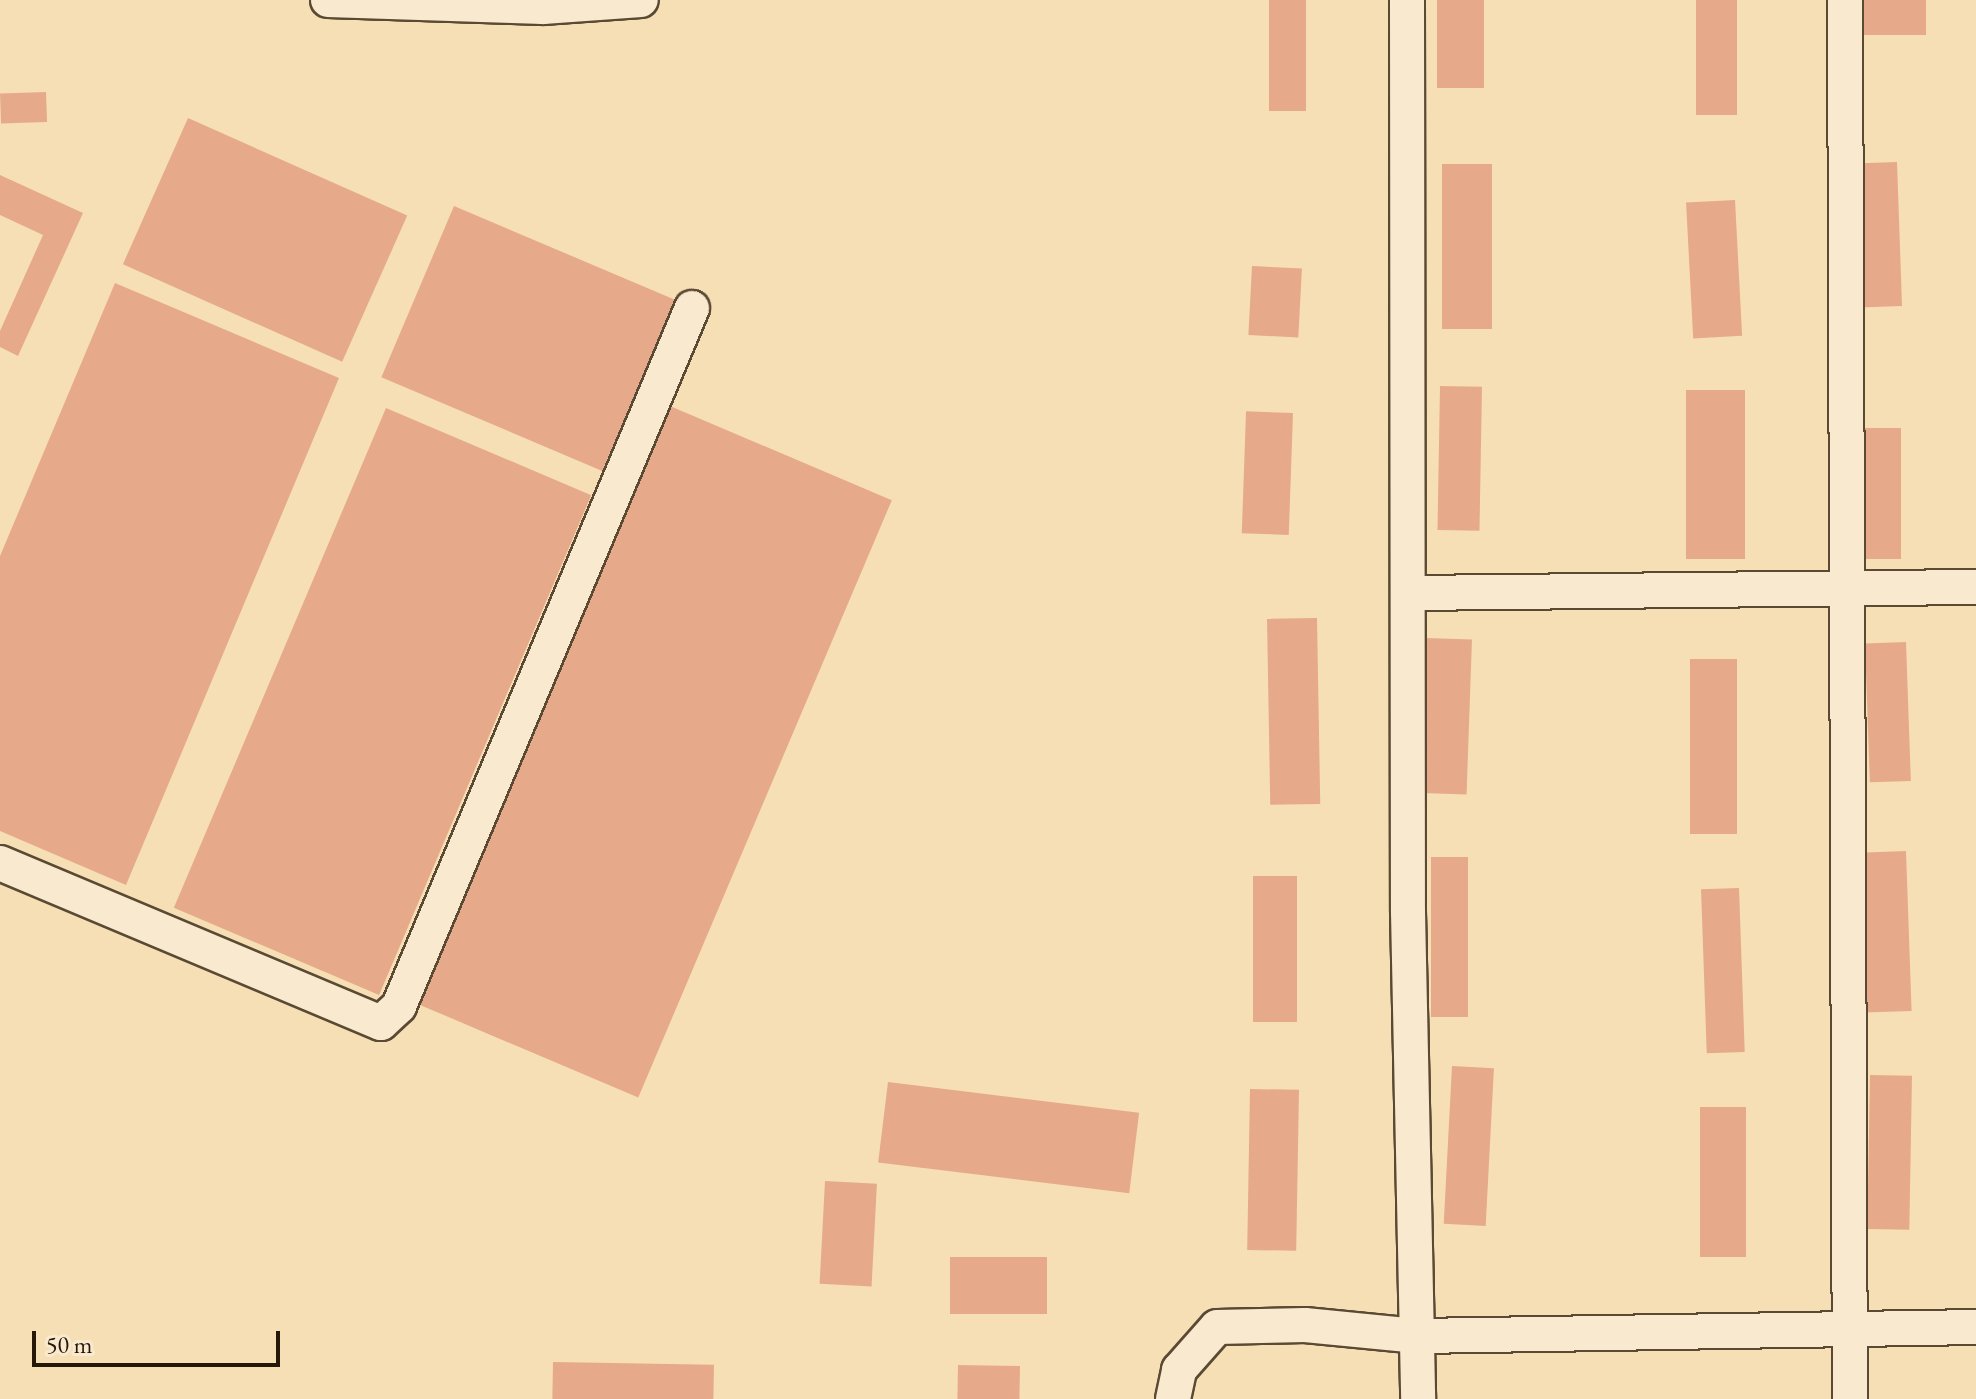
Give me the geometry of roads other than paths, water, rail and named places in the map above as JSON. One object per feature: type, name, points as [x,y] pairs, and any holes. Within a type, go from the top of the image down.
[{"type":"street","points":[[328,0],[543,7],[641,0]]},
{"type":"street","points":[[1407,0],[1408,912],[1418,1399]]},
{"type":"street","points":[[1845,0],[1850,1399]]},
{"type":"street","points":[[0,863],[381,1023],[399,1006],[692,308]]},
{"type":"street","points":[[1410,593],[1976,587]]},
{"type":"street","points":[[1173,1399],[1179,1370],[1217,1327],[1305,1325],[1418,1336],[1976,1327]]}]
